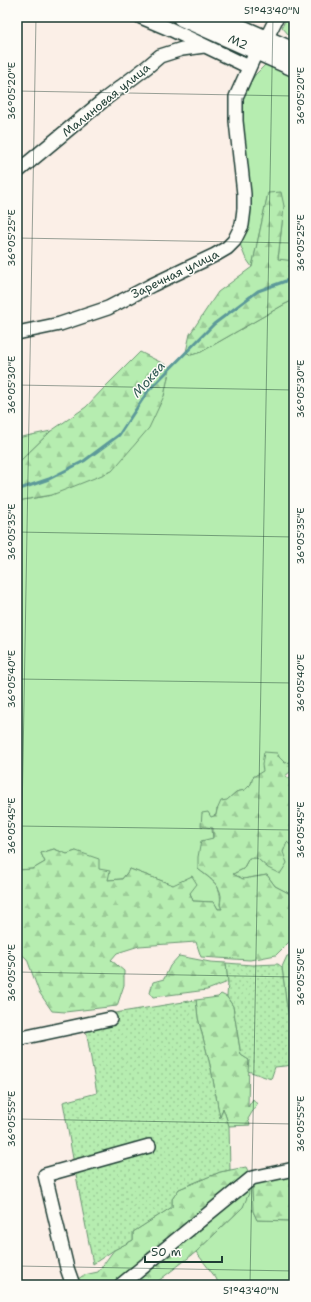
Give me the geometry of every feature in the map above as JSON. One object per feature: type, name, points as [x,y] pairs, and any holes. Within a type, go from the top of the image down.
[{"type":"highway","name":"М2","points":[[182,17],[262,44],[294,67]]},
{"type":"highway","points":[[214,17],[294,52]]},
{"type":"street","points":[[141,17],[249,67]]},
{"type":"street","name":"Заречная улица","points":[[17,333],[60,324],[108,308],[215,255],[227,248],[234,241],[242,225],[244,209],[244,194],[236,122],[236,97],[249,67],[277,17]]},
{"type":"street","name":"Малиновая улица","points":[[17,172],[105,99],[160,56],[182,49],[204,46]]},
{"type":"street","points":[[17,1039],[110,1019]]},
{"type":"street","points":[[73,1285],[67,1268],[45,1175],[149,1146]]},
{"type":"street","points":[[121,1285],[252,1178],[294,1169]]},
{"type":"green space","points":[[287,17],[294,17],[294,37],[289,35],[282,27]]},
{"type":"green space","points":[[267,63],[294,67],[294,261],[278,260],[284,206],[268,193],[252,267],[245,257],[240,244],[240,98],[255,75]]},
{"type":"green space","points":[[281,192],[284,206],[278,259],[294,261],[294,300],[201,352],[191,355],[186,352],[190,334],[218,292],[252,267],[268,193]]},
{"type":"green space","points":[[294,300],[294,767],[291,762],[285,763],[277,753],[264,771],[253,777],[251,784],[245,790],[236,792],[217,809],[216,815],[211,818],[213,839],[198,869],[218,888],[220,892],[220,905],[222,909],[218,909],[214,902],[193,901],[190,893],[130,869],[122,879],[108,880],[99,869],[76,851],[67,854],[54,849],[41,853],[45,862],[33,869],[17,870],[17,501],[52,495],[164,396],[170,367],[186,352],[191,355],[201,352]]},
{"type":"green space","points":[[140,352],[170,367],[164,396],[149,428],[112,471],[52,495],[17,501],[17,464],[51,431],[86,407]]},
{"type":"green space","points":[[51,431],[17,464],[17,438]]},
{"type":"green space","points":[[264,752],[277,753],[285,763],[291,762],[294,769],[285,776],[294,781],[294,848],[287,842],[283,852],[287,863],[280,874],[268,868],[257,858],[249,858],[243,869],[233,874],[243,879],[267,875],[275,886],[294,896],[294,937],[276,955],[250,960],[201,957],[196,942],[139,946],[117,953],[111,960],[124,971],[124,985],[117,1006],[65,1012],[52,1011],[39,992],[27,959],[17,950],[17,870],[33,869],[45,862],[41,853],[54,849],[67,854],[76,851],[99,859],[99,869],[110,871],[108,880],[122,879],[130,869],[173,885],[192,876],[197,884],[190,893],[193,901],[214,902],[218,909],[222,909],[220,904],[221,896],[216,884],[198,869],[198,857],[201,841],[213,838],[213,828],[201,826],[202,813],[208,812],[211,817],[216,815],[221,801],[227,800],[236,792],[245,790],[251,784],[253,777],[263,771],[262,765]]},
{"type":"green space","points":[[287,842],[294,848],[294,896],[275,886],[267,875],[243,879],[232,874],[243,869],[249,858],[257,858],[268,868],[283,852]]},
{"type":"green space","points":[[294,955],[294,1044],[286,1001],[282,967],[287,956]]},
{"type":"green space","points":[[179,956],[210,962],[226,963],[228,982],[207,990],[153,997],[150,993],[153,982],[164,979],[170,966]]},
{"type":"green space","points":[[226,963],[252,965],[278,964],[282,967],[286,1001],[294,1044],[294,1065],[275,1067],[271,1079],[248,1071],[249,1060],[241,1055],[233,1006],[227,997],[228,982]]},
{"type":"green space","points":[[221,994],[227,997],[233,1006],[241,1055],[249,1060],[248,1107],[253,1099],[257,1104],[248,1119],[250,1125],[229,1126],[223,1108],[220,1119],[211,1069],[198,1018],[196,1000],[218,997]]},
{"type":"green space","points":[[196,1000],[198,1018],[211,1069],[220,1118],[223,1108],[229,1126],[230,1170],[220,1172],[179,1189],[172,1199],[172,1207],[133,1232],[133,1240],[114,1250],[93,1264],[63,1102],[97,1093],[84,1018]]},
{"type":"green space","points":[[246,1167],[249,1173],[116,1285],[69,1285],[84,1275],[98,1272],[114,1250],[133,1240],[133,1232],[172,1207],[172,1199],[179,1189],[220,1172]]},
{"type":"green space","points":[[294,1173],[294,1221],[257,1220],[253,1211],[252,1190],[257,1181]]},
{"type":"green space","points":[[257,1181],[252,1190],[253,1211],[257,1220],[294,1221],[294,1285],[219,1285],[216,1278],[196,1252],[243,1207],[249,1183]]},
{"type":"green space","points":[[249,1183],[249,1193],[243,1207],[196,1252],[153,1285],[122,1285]]},
{"type":"waterway","name":"Моква","points":[[17,490],[49,479],[84,461],[119,435],[148,391],[214,324],[258,291],[294,278]]}]
